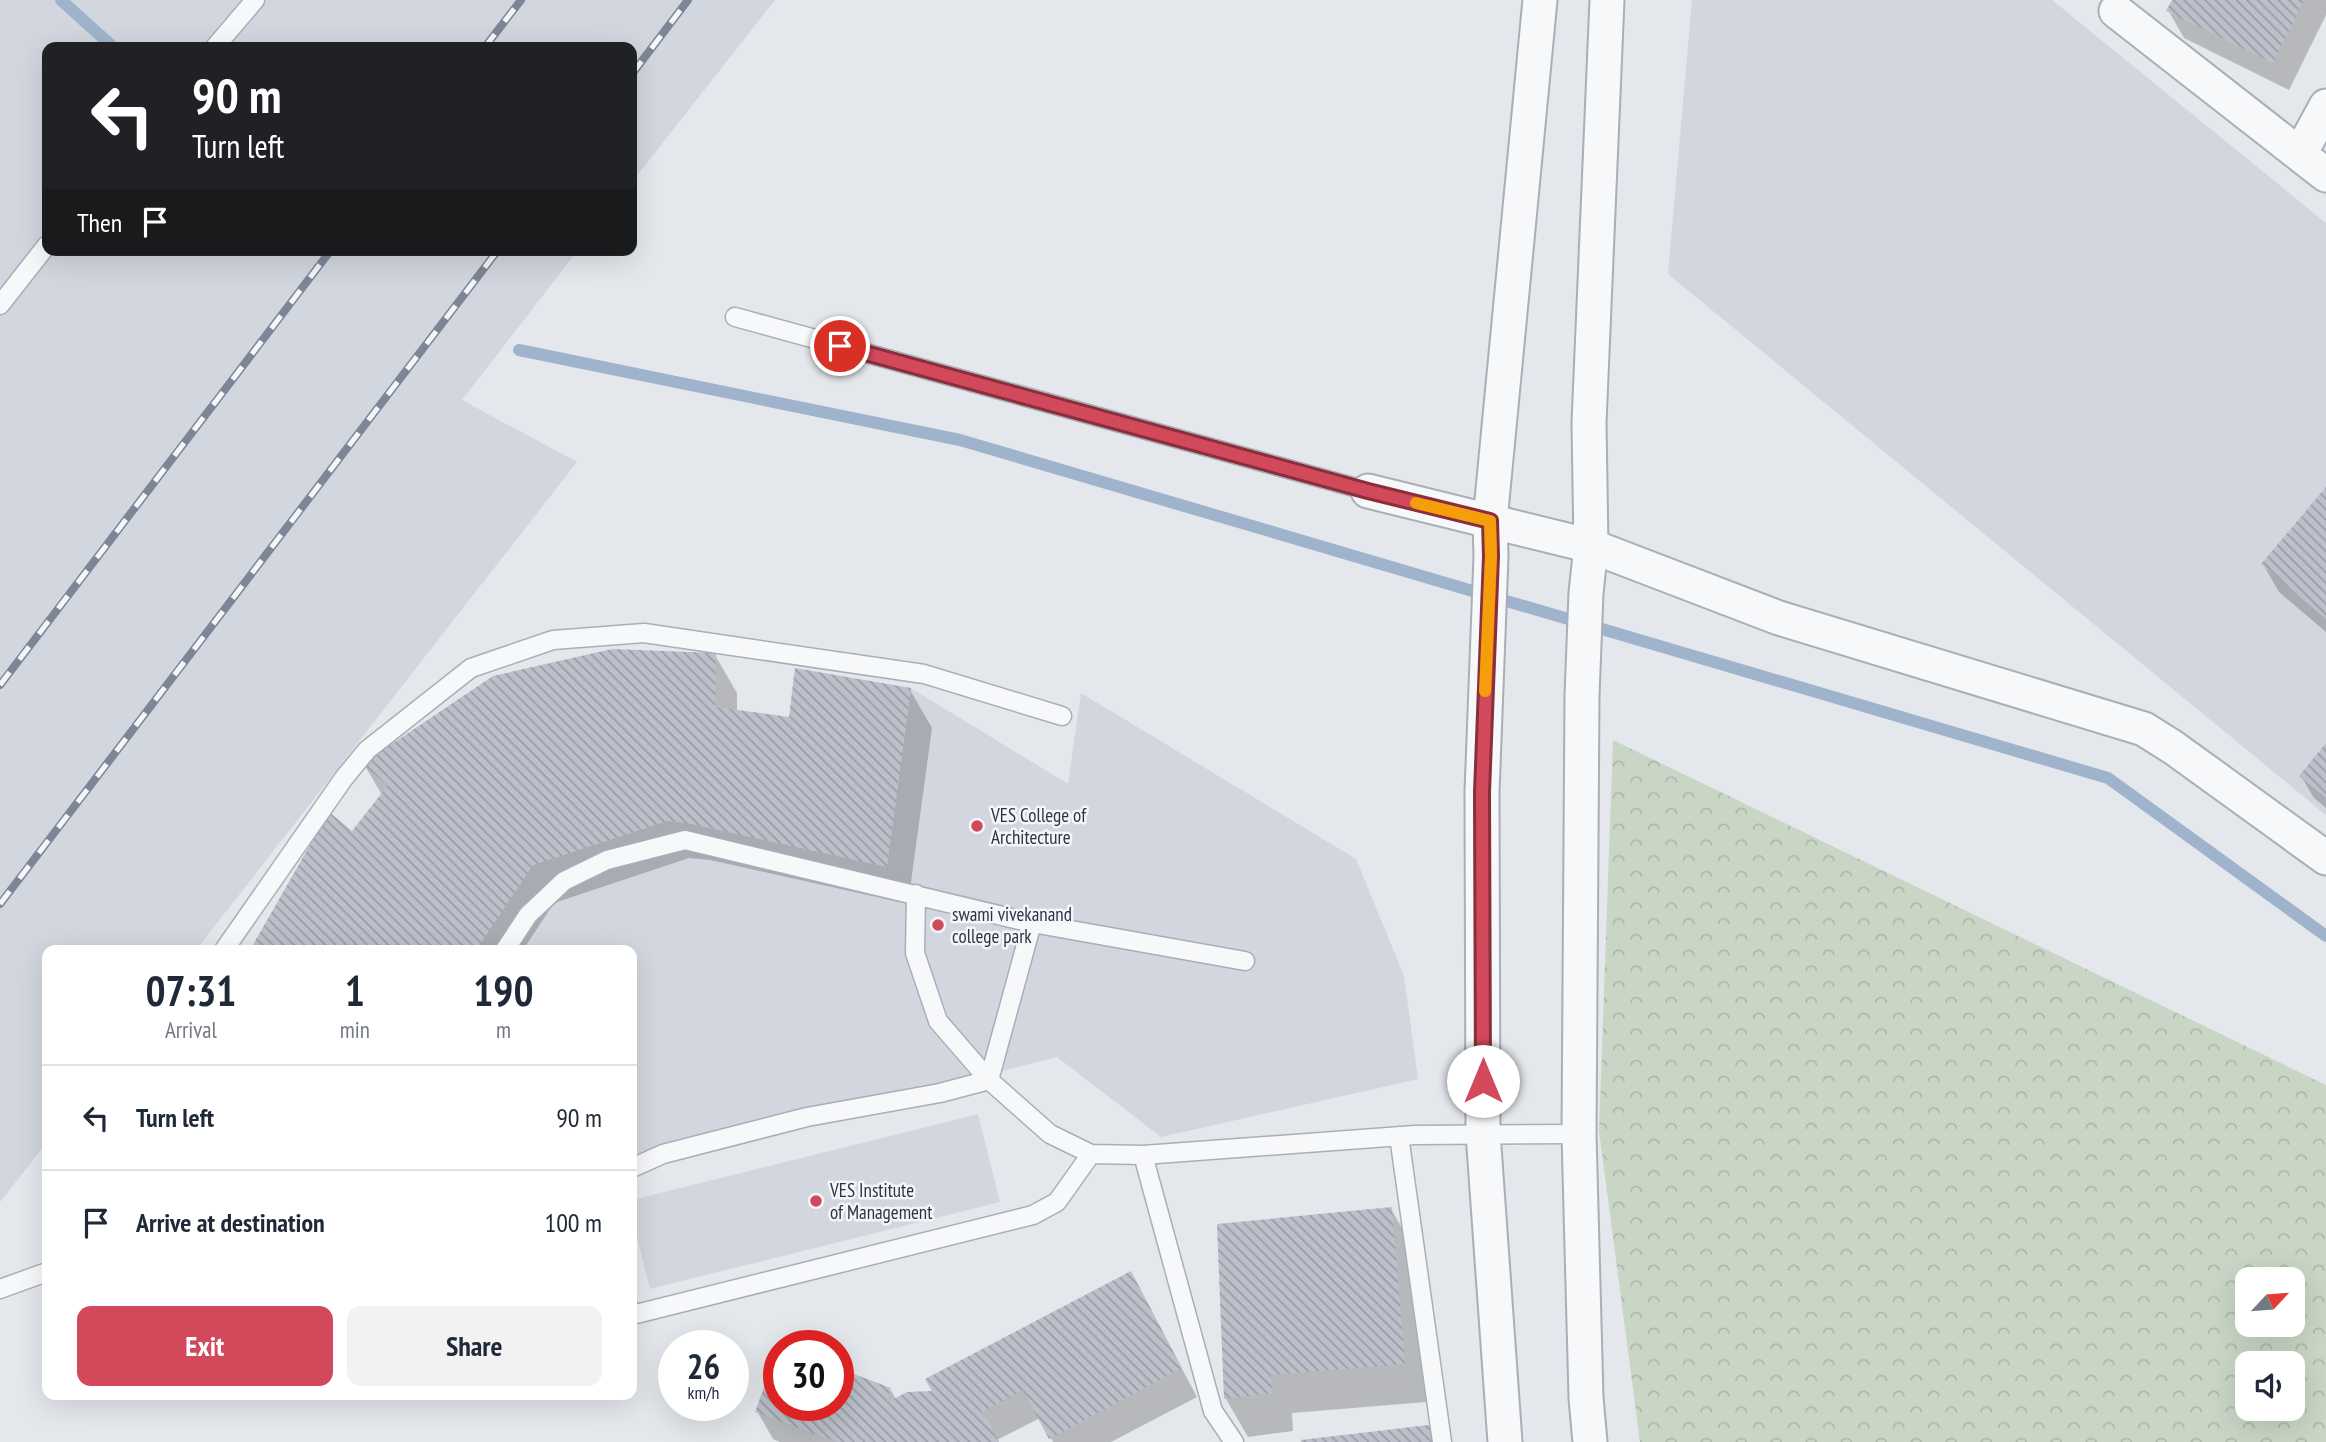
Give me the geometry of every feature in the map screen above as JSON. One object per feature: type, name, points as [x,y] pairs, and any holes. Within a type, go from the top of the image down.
[{"type":"street","points":[[1505,1442],[1483,1133],[1482,792],[1490,521],[1540,0]]},
{"type":"street","points":[[1590,1442],[1586,1398],[1579,1134],[1582,696],[1586,593],[1591,546],[1589,423],[1607,0]]},
{"type":"street","points":[[2116,11],[2326,175]]},
{"type":"street","points":[[2300,155],[2326,106]]},
{"type":"street","points":[[1368,491],[1591,546],[1779,618],[2144,729],[2326,858]]},
{"type":"lane","points":[[219,42],[255,0]]},
{"type":"lane","points":[[0,304],[42,251]]},
{"type":"lane","points":[[735,317],[1368,491]]},
{"type":"lane","points":[[227,945],[344,778],[367,750],[471,668],[553,640],[644,633],[897,670],[923,674],[1062,716]]},
{"type":"lane","points":[[508,945],[528,915],[564,881],[607,860],[685,840],[1032,923],[1245,961]]},
{"type":"lane","points":[[916,894],[915,953],[938,1021],[989,1080],[1051,1134],[1091,1154],[1143,1155],[1399,1136],[1579,1134]]},
{"type":"lane","points":[[989,1080],[1032,923]]},
{"type":"lane","points":[[637,1166],[663,1154],[807,1117],[940,1093],[989,1080]]},
{"type":"lane","points":[[1399,1136],[1442,1442]]},
{"type":"lane","points":[[637,1314],[1033,1215],[1057,1202],[1091,1154]]},
{"type":"lane","points":[[1143,1155],[1213,1411],[1234,1442]]},
{"type":"lane","points":[[0,1289],[42,1274]]},
{"type":"shaded area","points":[[0,0],[775,0],[637,176],[637,42],[42,42],[42,256],[573,256],[462,400],[577,462],[200,945],[42,945],[42,1148],[0,1202]]},
{"type":"shaded area","points":[[1692,0],[2052,0],[2326,223],[2326,815],[1668,274]]},
{"type":"shaded area","name":"swami vivekanand college park","points":[[911,688],[1068,784],[1081,693],[1356,859],[1404,976],[1418,1079],[1161,1137],[1057,1057],[637,1165],[637,945],[479,945],[533,865],[667,821],[687,823],[887,867]]},
{"type":"shaded area","name":"VES Institute of Management","points":[[978,1114],[1000,1202],[650,1289],[637,1237],[637,1199]]},
{"type":"green space","points":[[1613,740],[2326,1085],[2326,1442],[1640,1442],[1599,1131]]},
{"type":"building","points":[[2172,0],[2304,0],[2273,63],[2166,11]]},
{"type":"building","points":[[2326,487],[2326,619],[2261,564]]},
{"type":"building","points":[[612,649],[716,653],[715,707],[789,717],[795,668],[911,688],[887,867],[687,823],[667,821],[533,865],[479,945],[253,945],[329,812],[352,831],[388,785],[362,764],[493,676]]},
{"type":"building","points":[[2326,743],[2326,798],[2299,776]]},
{"type":"building","points":[[1392,1207],[1405,1364],[1271,1375],[1272,1393],[1224,1399],[1217,1224]]},
{"type":"building","points":[[1131,1271],[1182,1368],[1049,1439],[1023,1390],[980,1413],[988,1420],[999,1442],[837,1442],[780,1421],[854,1421],[854,1374],[891,1388],[886,1403],[907,1392],[932,1391],[925,1379]]},
{"type":"building","points":[[763,1390],[763,1415],[755,1412]]},
{"type":"building","points":[[1437,1424],[1439,1442],[1301,1442],[1301,1440]]},
{"type":"waterway","points":[[61,0],[107,42]]},
{"type":"waterway","points":[[519,350],[960,440],[2108,778],[2326,936]]},
{"type":"railway","points":[[489,42],[521,0]]},
{"type":"railway","points":[[637,67],[688,0]]},
{"type":"railway","points":[[0,685],[326,256]]},
{"type":"railway","points":[[0,904],[493,256]]},
{"type":"slow traffic","points":[[1416,503],[1490,521],[1485,691]]},
{"type":"place","name":"VES College of Architecture","points":[[977,826]]},
{"type":"place","name":"swami vivekanand college park","points":[[938,925]]},
{"type":"place","name":"VES Institute of Management","points":[[816,1201]]},
{"type":"route","points":[[840,346],[1368,491],[1490,521],[1482,792],[1483,1081]]}]
